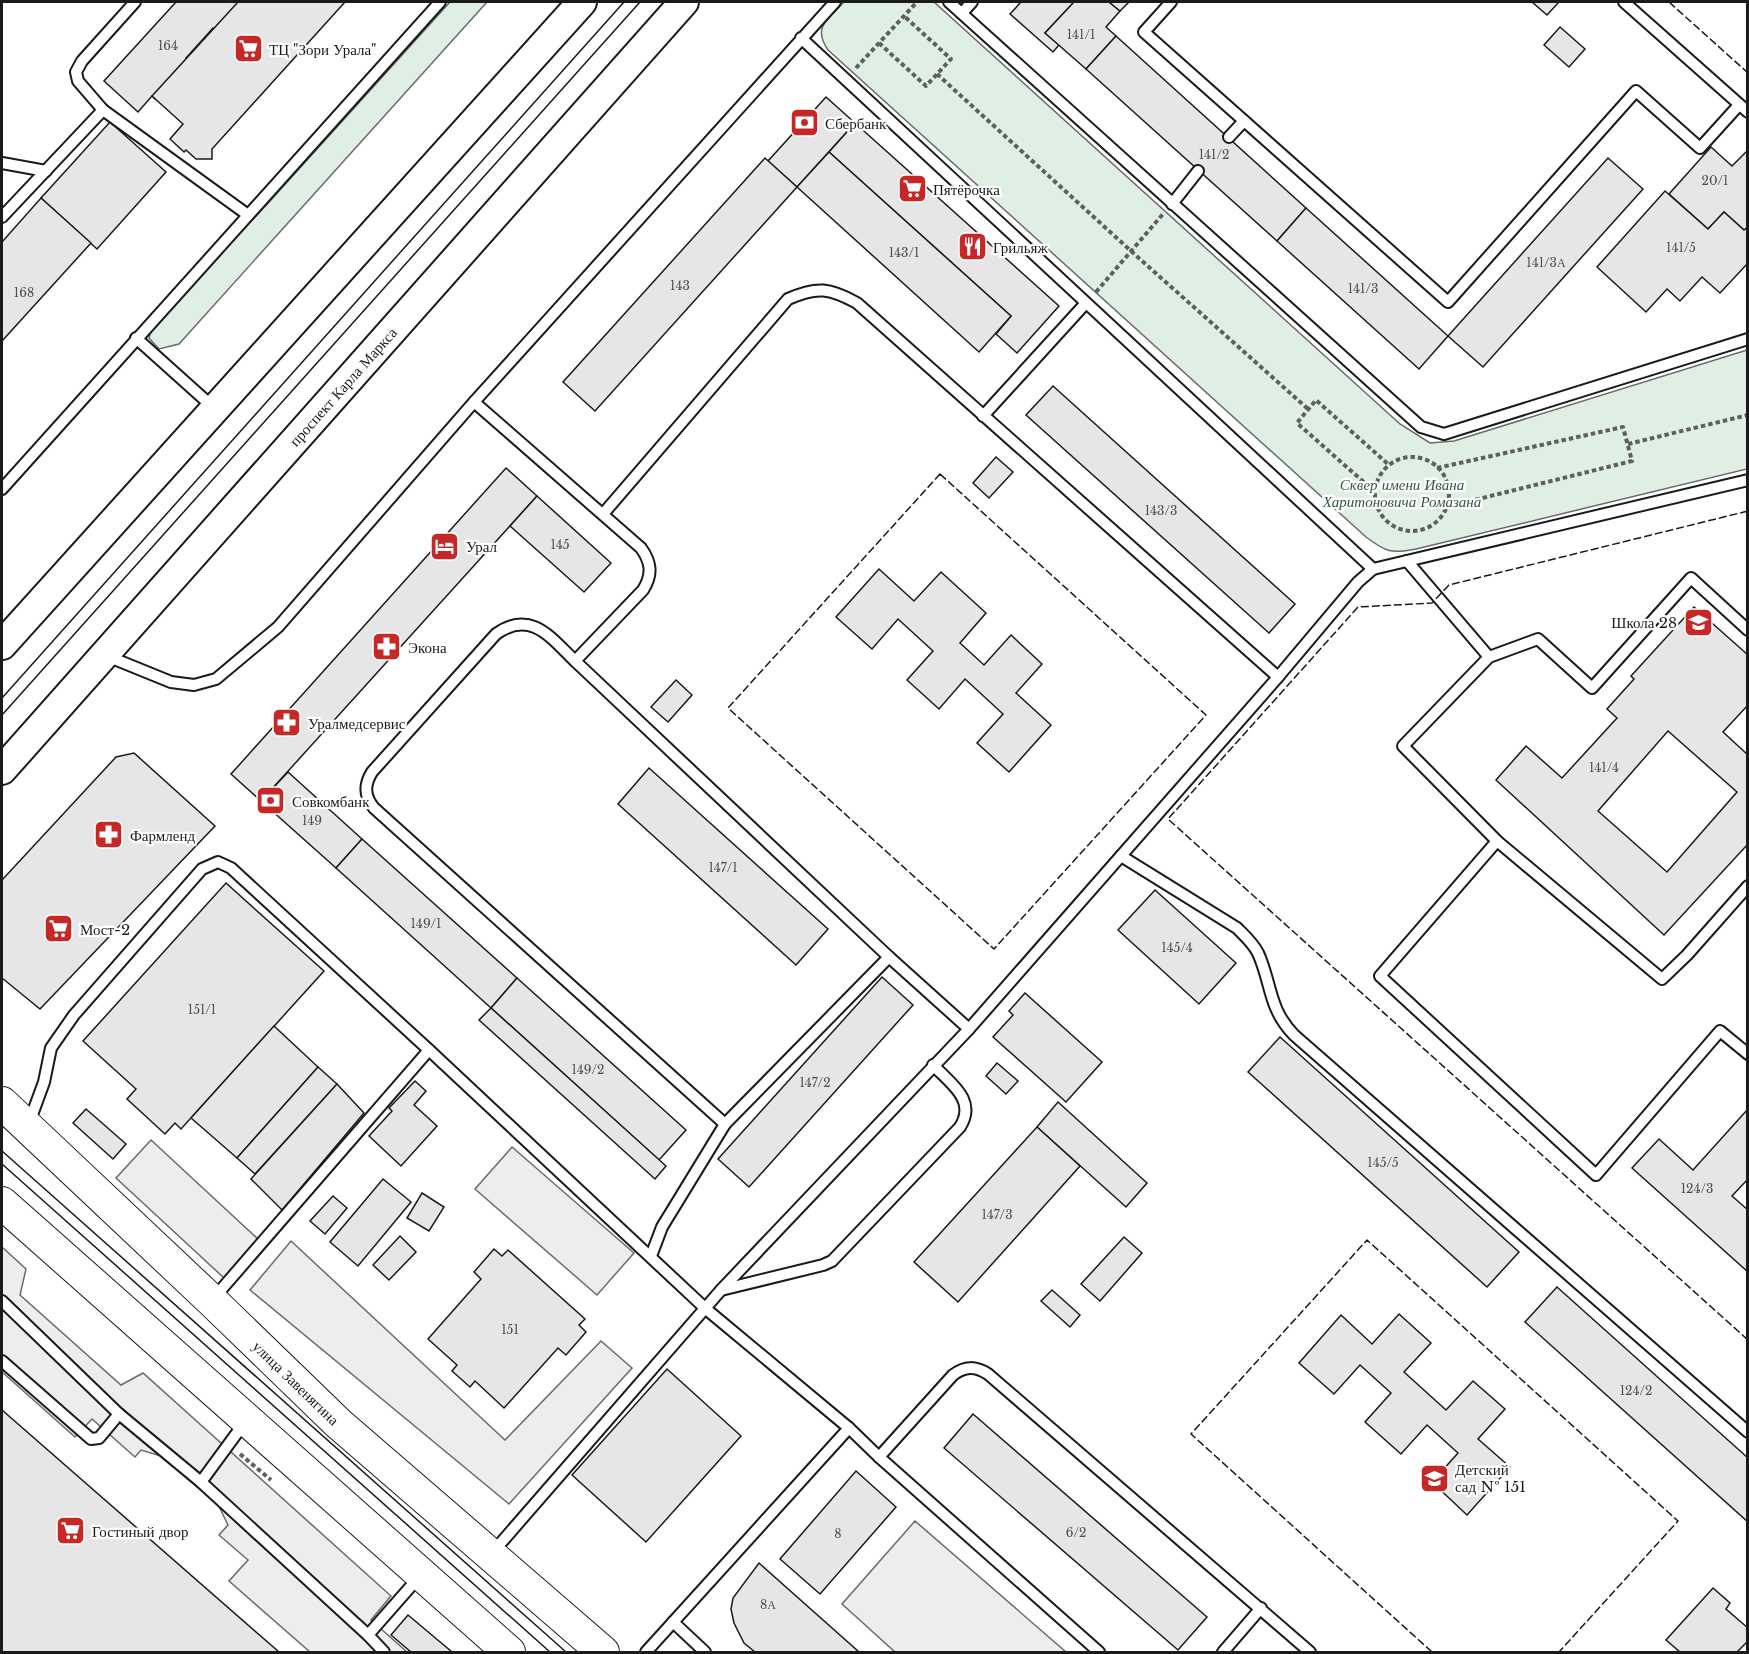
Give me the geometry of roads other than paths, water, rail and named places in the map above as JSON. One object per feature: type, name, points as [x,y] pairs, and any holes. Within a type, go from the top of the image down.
[{"type":"main road","points":[[2,645],[582,2]]},
{"type":"main road","name":"проспект Карла Маркса","points":[[2,770],[684,2]]},
{"type":"main road","name":"улица Завенягина","points":[[2,1104],[338,1423],[603,1653]]},
{"type":"main road","points":[[2,1203],[509,1653]]},
{"type":"lane","points":[[135,2],[82,61],[76,72],[78,81],[103,110],[248,215]]},
{"type":"lane","points":[[2,489],[440,2]]},
{"type":"lane","points":[[104,655],[171,682],[194,685],[216,679],[278,627],[474,402],[835,2]]},
{"type":"lane","points":[[948,2],[1421,427],[1444,434],[1748,339]]},
{"type":"lane","points":[[962,13],[972,2]]},
{"type":"lane","points":[[1171,2],[1144,32],[1448,302],[1636,91],[1700,148],[1743,109],[1624,2]]},
{"type":"lane","points":[[801,38],[1373,569]]},
{"type":"lane","points":[[2,217],[103,110]]},
{"type":"lane","points":[[1229,137],[1244,121]]},
{"type":"lane","points":[[2,163],[46,171]]},
{"type":"lane","points":[[1172,204],[1198,171]]},
{"type":"lane","points":[[603,514],[788,300],[806,291],[838,292],[857,303],[1278,677]]},
{"type":"lane","points":[[983,416],[1085,304]]},
{"type":"lane","points":[[136,338],[215,409]]},
{"type":"lane","points":[[474,402],[603,514],[648,557],[651,568],[649,580],[643,590],[575,661]]},
{"type":"lane","points":[[490,1554],[721,1290],[969,1029],[1278,677],[1358,582],[1373,569],[1748,480]]},
{"type":"lane","points":[[1407,561],[1489,657]]},
{"type":"lane","points":[[1748,630],[1691,578],[1592,688],[1538,639],[1489,657],[1403,746],[1497,841],[1662,979],[1687,955],[1748,886]]},
{"type":"lane","points":[[725,1124],[374,808],[368,800],[365,790],[366,781],[372,772],[496,634],[507,626],[519,623],[532,625],[544,632],[889,957],[969,1029]]},
{"type":"lane","points":[[1497,841],[1380,976],[1596,1175],[1720,1031],[1748,1054]]},
{"type":"lane","points":[[1121,856],[1237,928],[1249,939],[1258,954],[1276,1011],[1283,1024],[1294,1035],[1748,1432]]},
{"type":"lane","points":[[28,1127],[44,1082],[51,1048],[74,1015],[202,869],[218,862],[231,868],[706,1309],[849,1428],[1099,1653]]},
{"type":"lane","points":[[651,1256],[662,1227],[725,1124],[889,957]]},
{"type":"lane","points":[[212,1301],[429,1050]]},
{"type":"lane","points":[[721,1290],[823,1265],[831,1261],[960,1127],[967,1110],[965,1101],[933,1065]]},
{"type":"lane","points":[[2,1301],[119,1414],[201,1482],[368,1635],[384,1653]]},
{"type":"lane","points":[[2,1361],[91,1439],[99,1438],[119,1414]]},
{"type":"lane","points":[[879,1457],[953,1375],[961,1370],[980,1369],[1261,1608],[1310,1653]]},
{"type":"lane","points":[[201,1482],[247,1420]]},
{"type":"lane","points":[[646,1653],[849,1428]]},
{"type":"lane","points":[[368,1635],[422,1575]]},
{"type":"lane","points":[[1223,1653],[1261,1608]]},
{"type":"lane","points":[[673,1622],[705,1653]]},
{"type":"tram line","points":[[2,698],[624,2]]},
{"type":"tram line","points":[[2,715],[640,2]]},
{"type":"tram line","points":[[2,1151],[566,1652]]},
{"type":"tram line","points":[[2,1164],[550,1652]]},
{"type":"place","name":"ТЦ \"Зори Урала\"","points":[[248,49]]},
{"type":"place","name":"Сбербанк","points":[[804,123]]},
{"type":"place","name":"Пятёрочка","points":[[912,189]]},
{"type":"place","name":"Грильяж","points":[[972,247]]},
{"type":"place","name":"Урал","points":[[445,546]]},
{"type":"place","name":"Школа 28","points":[[1698,622]]},
{"type":"place","name":"Экона","points":[[387,647]]},
{"type":"place","name":"Уралмедсервис","points":[[287,723]]},
{"type":"place","name":"Совкомбанк","points":[[271,801]]},
{"type":"place","name":"Фармленд","points":[[109,835]]},
{"type":"place","name":"Мост-2","points":[[59,929]]},
{"type":"place","name":"Детский сад № 151","points":[[1434,1478]]},
{"type":"place","name":"Гостиный двор","points":[[71,1531]]},
{"type":"park label","name":"Сквер имени Ивана Харитоновича Ромазана","points":[[1402,492]]}]
